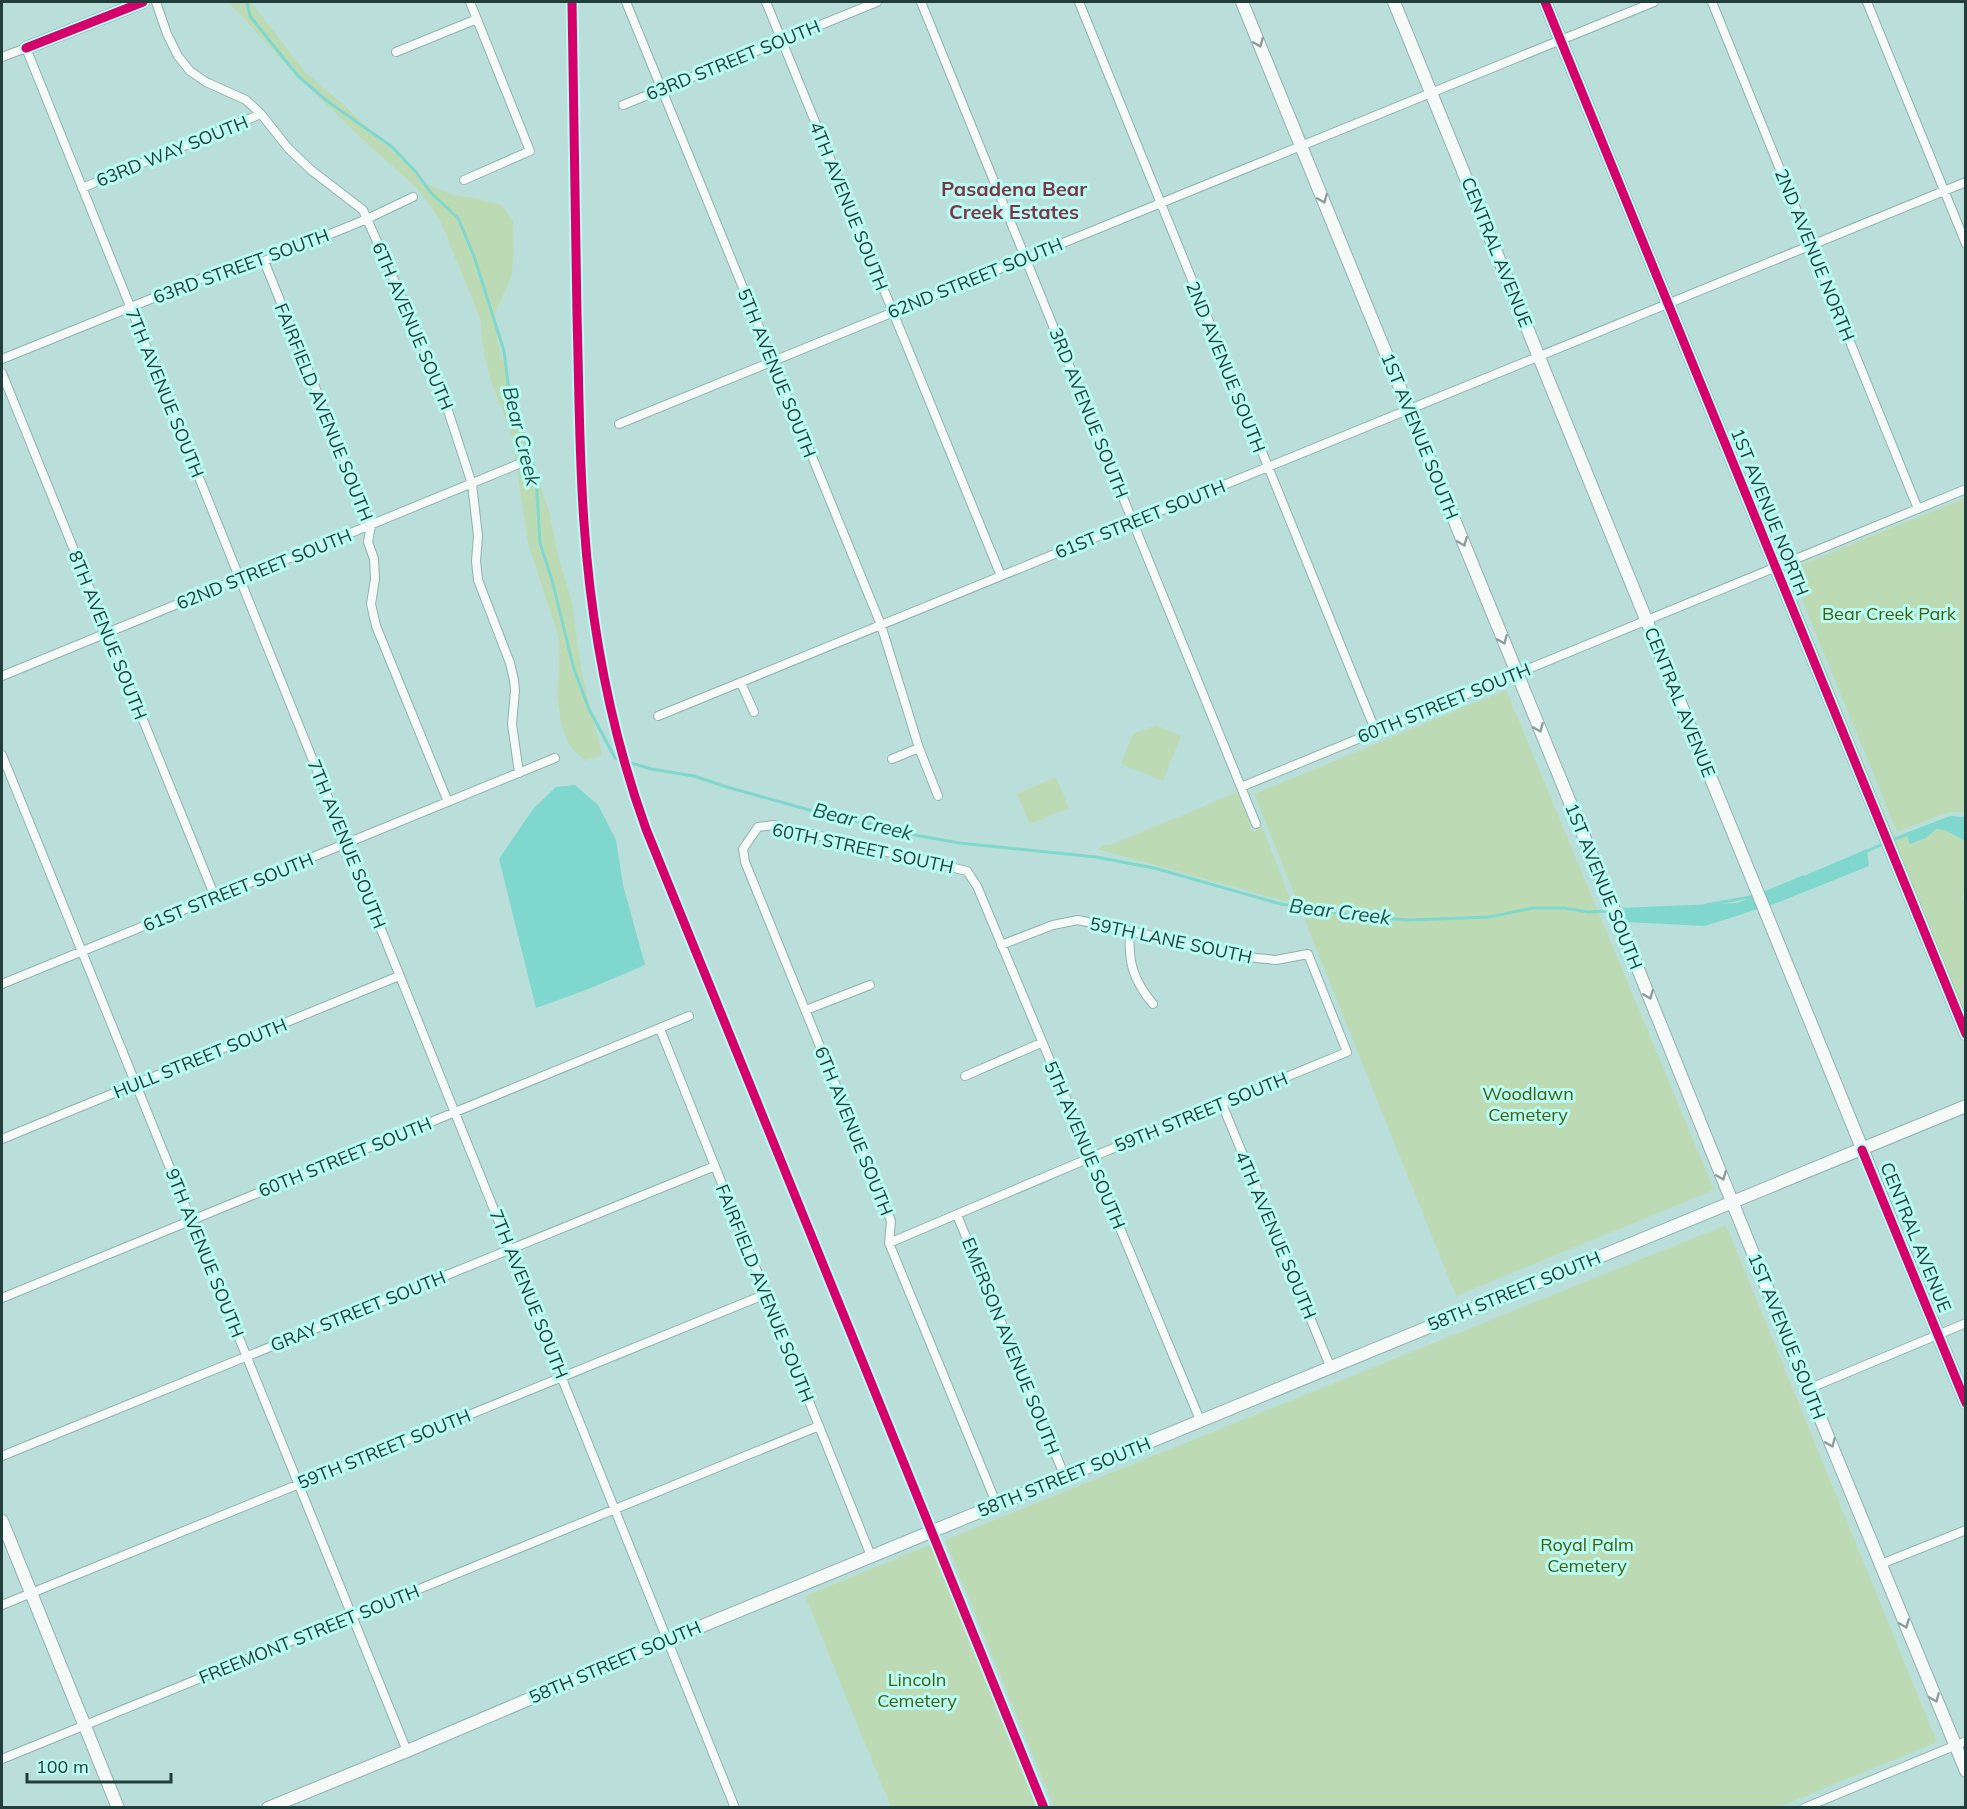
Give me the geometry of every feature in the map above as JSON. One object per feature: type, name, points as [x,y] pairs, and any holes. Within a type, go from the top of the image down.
[{"type":"main road","points":[[26,48],[143,2]]},
{"type":"main road","name":"1ST AVENUE SOUTH","points":[[1242,2],[1620,922],[1808,1389],[1881,1564],[1961,1744],[1965,1771]]},
{"type":"main road","name":"CENTRAL AVENUE","points":[[1394,2],[1965,1403]]},
{"type":"main road","name":"1ST AVENUE NORTH","points":[[1545,2],[1965,1034]]},
{"type":"main road","name":"58TH STREET SOUTH","points":[[268,1808],[1330,1366],[1965,1106]]},
{"type":"main road","points":[[2,1521],[118,1808]]},
{"type":"street","name":"6TH AVENUE SOUTH","points":[[156,2],[167,34],[189,71],[206,82],[246,100],[261,114],[288,148],[311,170],[363,210],[436,374],[472,484],[478,536],[476,561],[478,580],[510,663],[514,680],[512,724],[519,773]]},
{"type":"street","points":[[464,180],[530,151],[470,2]]},
{"type":"street","name":"5TH AVENUE SOUTH","points":[[626,2],[771,362],[881,625],[919,748],[938,796]]},
{"type":"street","name":"4TH AVENUE SOUTH","points":[[766,2],[1001,576]]},
{"type":"street","name":"63RD STREET SOUTH","points":[[623,105],[877,2]]},
{"type":"street","name":"3RD AVENUE SOUTH","points":[[921,2],[1256,824]]},
{"type":"street","name":"2ND AVENUE SOUTH","points":[[1079,2],[1376,732]]},
{"type":"street","name":"62ND STREET SOUTH","points":[[619,424],[1654,2]]},
{"type":"street","name":"2ND AVENUE NORTH","points":[[1712,2],[1918,508]]},
{"type":"street","points":[[1867,2],[1965,244]]},
{"type":"street","points":[[396,52],[477,19]]},
{"type":"street","points":[[2,57],[26,48]]},
{"type":"street","name":"7TH AVENUE SOUTH","points":[[26,48],[735,1808]]},
{"type":"street","name":"63RD WAY SOUTH","points":[[82,188],[261,114]]},
{"type":"street","name":"61ST STREET SOUTH","points":[[658,716],[1965,182]]},
{"type":"street","name":"63RD STREET SOUTH","points":[[2,359],[245,261],[264,261],[367,219],[413,197]]},
{"type":"street","name":"FAIRFIELD AVENUE SOUTH","points":[[264,261],[370,525],[369,542],[374,559],[375,579],[371,604],[376,626],[448,802]]},
{"type":"street","name":"8TH AVENUE SOUTH","points":[[2,373],[215,897]]},
{"type":"street","name":"62ND STREET SOUTH","points":[[2,676],[526,461]]},
{"type":"street","name":"60TH STREET SOUTH","points":[[1241,787],[1965,489]]},
{"type":"street","points":[[741,683],[754,712]]},
{"type":"street","points":[[892,759],[919,748]]},
{"type":"street","name":"9TH AVENUE SOUTH","points":[[2,755],[407,1751]]},
{"type":"street","name":"61ST STREET SOUTH","points":[[2,984],[555,758]]},
{"type":"street","name":"60TH STREET SOUTH","points":[[758,827],[774,825],[967,871]]},
{"type":"street","name":"6TH AVENUE SOUTH","points":[[758,827],[744,849],[746,862],[891,1221],[889,1243],[997,1504]]},
{"type":"street","name":"5TH AVENUE SOUTH","points":[[967,871],[977,886],[1200,1420]]},
{"type":"street","name":"59TH LANE SOUTH","points":[[1001,945],[1053,925],[1078,920],[1256,958],[1276,960],[1308,954],[1347,1052]]},
{"type":"street","points":[[1130,932],[1131,966],[1142,990],[1154,1004]]},
{"type":"street","name":"HULL STREET SOUTH","points":[[2,1139],[399,976]]},
{"type":"street","points":[[806,1010],[870,985]]},
{"type":"street","name":"60TH STREET SOUTH","points":[[2,1298],[689,1016]]},
{"type":"street","name":"FAIRFIELD AVENUE SOUTH","points":[[660,1029],[871,1556]]},
{"type":"street","points":[[965,1076],[1041,1043]]},
{"type":"street","name":"59TH STREET SOUTH","points":[[889,1243],[1347,1052]]},
{"type":"street","name":"4TH AVENUE SOUTH","points":[[1222,1104],[1330,1366]]},
{"type":"street","name":"GRAY STREET SOUTH","points":[[2,1456],[715,1166]]},
{"type":"street","name":"EMERSON AVENUE SOUTH","points":[[957,1215],[1065,1477]]},
{"type":"street","name":"59TH STREET SOUTH","points":[[2,1605],[766,1294]]},
{"type":"street","points":[[1808,1389],[1965,1323]]},
{"type":"street","name":"FREEMONT STREET SOUTH","points":[[2,1759],[819,1426]]},
{"type":"street","points":[[1881,1564],[1965,1530]]},
{"type":"street","points":[[1804,1808],[1824,1804],[1961,1744]]},
{"type":"green space","points":[[228,2],[251,2],[306,73],[342,103],[426,183],[452,195],[502,205],[513,221],[512,275],[495,314],[498,343],[531,458],[529,455],[516,460],[513,439],[489,376],[482,342],[481,320],[439,218],[415,186],[302,81]]},
{"type":"green space","points":[[533,464],[549,511],[559,559],[572,602],[581,670],[602,755],[585,761],[569,745],[561,723],[557,694],[558,636],[528,543],[517,470]]},
{"type":"green space","name":"Bear Creek Park","points":[[1965,498],[1965,812],[1949,812],[1897,832],[1792,575],[1793,569]]},
{"type":"green space","points":[[1789,570],[1788,577],[1893,834],[1899,836],[1906,833],[1911,844],[1926,838],[1936,829],[1945,830],[1965,841],[1965,891],[1962,897],[1966,904],[1965,1020],[1784,573]]},
{"type":"green space","name":"Woodlawn Cemetery","points":[[1506,690],[1714,1190],[1456,1296],[1254,794]]},
{"type":"green space","points":[[1156,725],[1181,736],[1163,781],[1121,764],[1133,734]]},
{"type":"green space","points":[[1056,777],[1069,808],[1030,824],[1017,794]]},
{"type":"green space","points":[[1238,792],[1252,831],[1262,827],[1292,903],[1097,849],[1102,845],[1111,845]]},
{"type":"green space","name":"Royal Palm Cemetery","points":[[1726,1225],[1937,1742],[1779,1807],[1054,1807],[945,1540]]},
{"type":"green space","name":"Lincoln Cemetery","points":[[932,1544],[1040,1807],[891,1807],[805,1596]]},
{"type":"water","points":[[575,785],[598,805],[616,840],[623,885],[645,965],[536,1008],[499,859],[533,809],[556,787]]},
{"type":"water","points":[[1950,816],[1965,817],[1965,841],[1945,830],[1936,829],[1926,838],[1910,844],[1906,833]]},
{"type":"water","points":[[1867,849],[1869,866],[1769,906],[1764,893]]},
{"type":"water","points":[[1753,897],[1758,909],[1705,926],[1626,922],[1620,908],[1737,903]]},
{"type":"waterway","name":"Bear Creek","points":[[247,2],[250,16],[298,76],[327,101],[391,146],[416,172],[431,193],[458,218],[474,256],[504,351],[508,383],[536,475],[540,543],[552,580],[574,669],[589,709],[615,758],[651,769],[694,776],[813,811],[915,835],[959,843],[1096,857],[1154,868],[1281,904],[1351,915],[1408,920],[1489,917],[1533,908],[1565,908],[1588,912],[1610,911]]},
{"type":"waterway","name":"Bear Creek","points":[[1890,841],[1908,834]]},
{"type":"waterway","name":"Bear Creek","points":[[1865,852],[1883,844]]},
{"type":"waterway","name":"Bear Creek","points":[[1762,894],[1803,877]]},
{"type":"waterway","name":"Bear Creek","points":[[1706,905],[1756,896]]},
{"type":"cycle path","points":[[26,48],[143,2]]},
{"type":"cycle path","points":[[572,2],[581,471],[587,562],[597,640],[613,717],[646,829],[1044,1808]]},
{"type":"cycle path","points":[[1545,2],[1966,1034]]},
{"type":"cycle path","points":[[1862,1150],[1966,1403]]},
{"type":"district","name":"Pasadena Bear Creek Estates","points":[[1014,200]]}]
